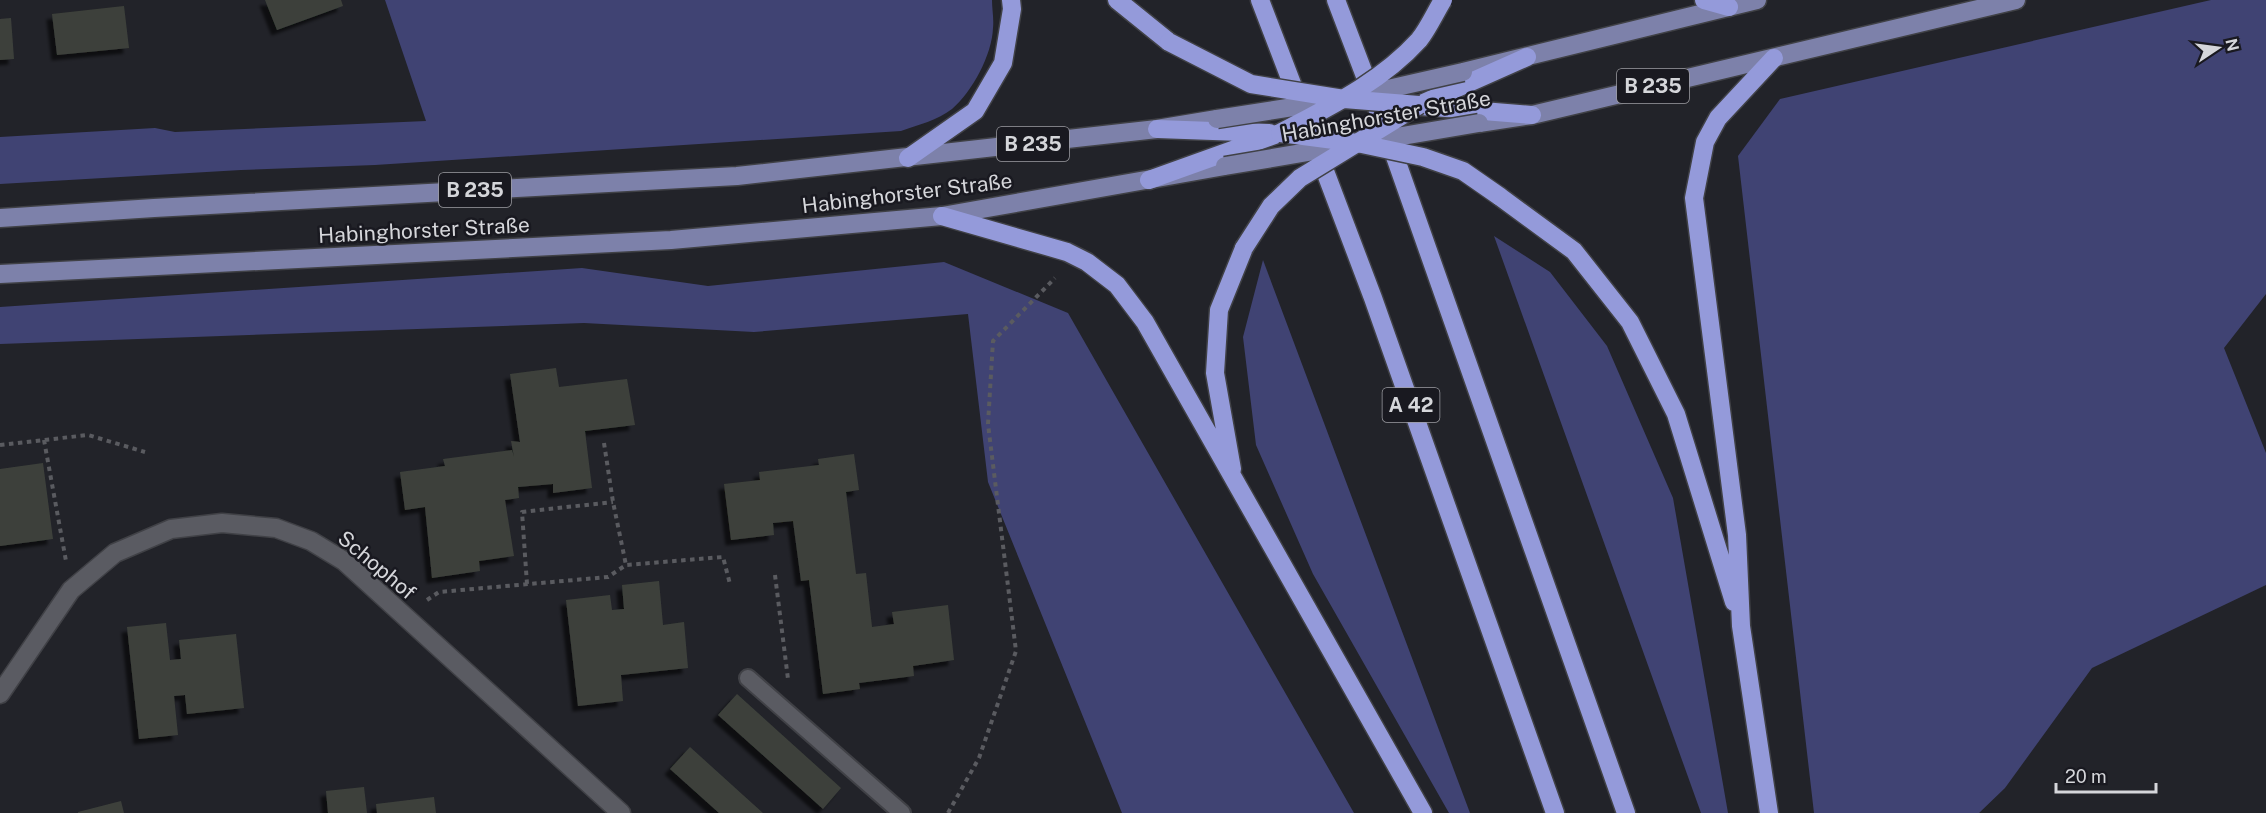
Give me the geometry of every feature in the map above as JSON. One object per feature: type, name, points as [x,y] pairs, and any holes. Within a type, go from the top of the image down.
[{"type":"highway","points":[[908,158],[975,111],[1003,63],[1012,9],[1011,0]]},
{"type":"highway","points":[[1117,0],[1169,42],[1251,84],[1344,99],[1419,105],[1477,117]]},
{"type":"highway","name":"A 42","points":[[1260,0],[1373,298],[1555,813]]},
{"type":"highway","points":[[1336,0],[1391,145],[1626,813]]},
{"type":"highway","points":[[1224,160],[1344,99],[1393,65],[1420,38],[1443,0]]},
{"type":"highway","points":[[1704,0],[1729,7]]},
{"type":"highway","points":[[1769,813],[1741,626],[1737,536],[1694,198],[1705,142],[1718,118],[1774,58]]},
{"type":"highway","points":[[1234,482],[1215,373],[1219,310],[1244,248],[1270,206],[1300,178],[1466,77]]},
{"type":"highway","points":[[1218,125],[1357,143],[1423,157],[1464,171],[1574,251],[1630,322],[1676,414],[1741,626]]},
{"type":"highway","points":[[942,216],[1068,252],[1087,262],[1117,285],[1145,322],[1423,813]]},
{"type":"main road","name":"Habinghorster Straße","points":[[0,218],[737,176],[1157,129],[1218,125],[1466,77],[1527,57],[1757,0]]},
{"type":"main road","name":"Habinghorster Straße","points":[[0,274],[671,240],[942,216],[1149,180],[1224,160],[1357,143],[1477,117],[1532,115],[2016,0]]},
{"type":"street","name":"Schophof","points":[[0,694],[71,590],[115,553],[171,529],[222,523],[276,528],[311,541],[344,561],[621,813]]},
{"type":"lane","points":[[748,678],[902,813]]},
{"type":"path","points":[[948,813],[979,758],[1016,651],[988,424],[993,341],[1055,278]]},
{"type":"path","points":[[0,446],[88,435],[145,452]]},
{"type":"path","points":[[44,440],[71,590]]},
{"type":"path","points":[[604,443],[626,565]]},
{"type":"path","points":[[527,584],[522,512],[613,502]]},
{"type":"path","points":[[404,616],[439,592],[608,577],[626,565],[723,557],[730,584]]},
{"type":"path","points":[[776,575],[792,717]]},
{"type":"shaded area","points":[[385,0],[992,0],[993,25],[992,39],[985,61],[967,93],[952,109],[941,116],[901,131],[375,165],[0,184],[0,137],[155,128],[175,132],[426,121]]},
{"type":"shaded area","points":[[2211,0],[2266,0],[2266,294],[2224,348],[2266,453],[2266,585],[2092,668],[2005,788],[1979,813],[1814,813],[1738,156],[1780,99]]},
{"type":"shaded area","points":[[1494,236],[1550,272],[1607,346],[1673,498],[1728,813],[1701,813]]},
{"type":"shaded area","points":[[1263,260],[1470,813],[1449,813],[1313,574],[1256,445],[1243,337]]},
{"type":"shaded area","points":[[944,262],[1068,313],[1354,813],[1122,813],[988,482],[968,314],[754,332],[584,323],[0,344],[0,307],[582,268],[708,286]]},
{"type":"building","points":[[265,0],[341,0],[343,6],[277,30]]},
{"type":"building","points":[[124,6],[129,48],[57,55],[52,14]]},
{"type":"building","points":[[11,18],[14,59],[0,60],[0,19]]},
{"type":"building","points":[[556,368],[559,387],[627,379],[635,425],[585,431],[592,488],[553,493],[553,484],[518,487],[519,498],[505,500],[514,556],[479,561],[480,571],[432,578],[425,507],[405,510],[400,472],[445,466],[443,459],[512,450],[514,457],[511,441],[520,442],[510,374]]},
{"type":"building","points":[[854,454],[859,490],[846,492],[856,574],[866,573],[872,627],[894,624],[892,612],[948,605],[954,660],[913,666],[914,676],[859,683],[860,689],[823,694],[809,580],[801,581],[793,521],[773,523],[774,535],[731,540],[724,484],[760,480],[759,472],[819,465],[818,459]]},
{"type":"building","points":[[43,463],[53,539],[0,546],[0,469]]},
{"type":"building","points":[[659,581],[663,625],[684,622],[688,668],[621,675],[623,701],[578,706],[566,600],[610,595],[612,610],[624,609],[622,585]]},
{"type":"building","points":[[166,623],[170,660],[181,659],[179,640],[236,634],[244,708],[187,714],[185,695],[174,696],[178,735],[139,739],[127,627]]},
{"type":"building","points":[[737,694],[841,788],[823,809],[718,715]]},
{"type":"building","points":[[690,747],[763,813],[719,813],[670,769]]},
{"type":"building","points":[[364,787],[367,813],[328,813],[326,791]]},
{"type":"building","points":[[434,797],[436,813],[377,813],[376,804]]},
{"type":"building","points":[[121,801],[124,813],[78,813],[78,812]]}]
